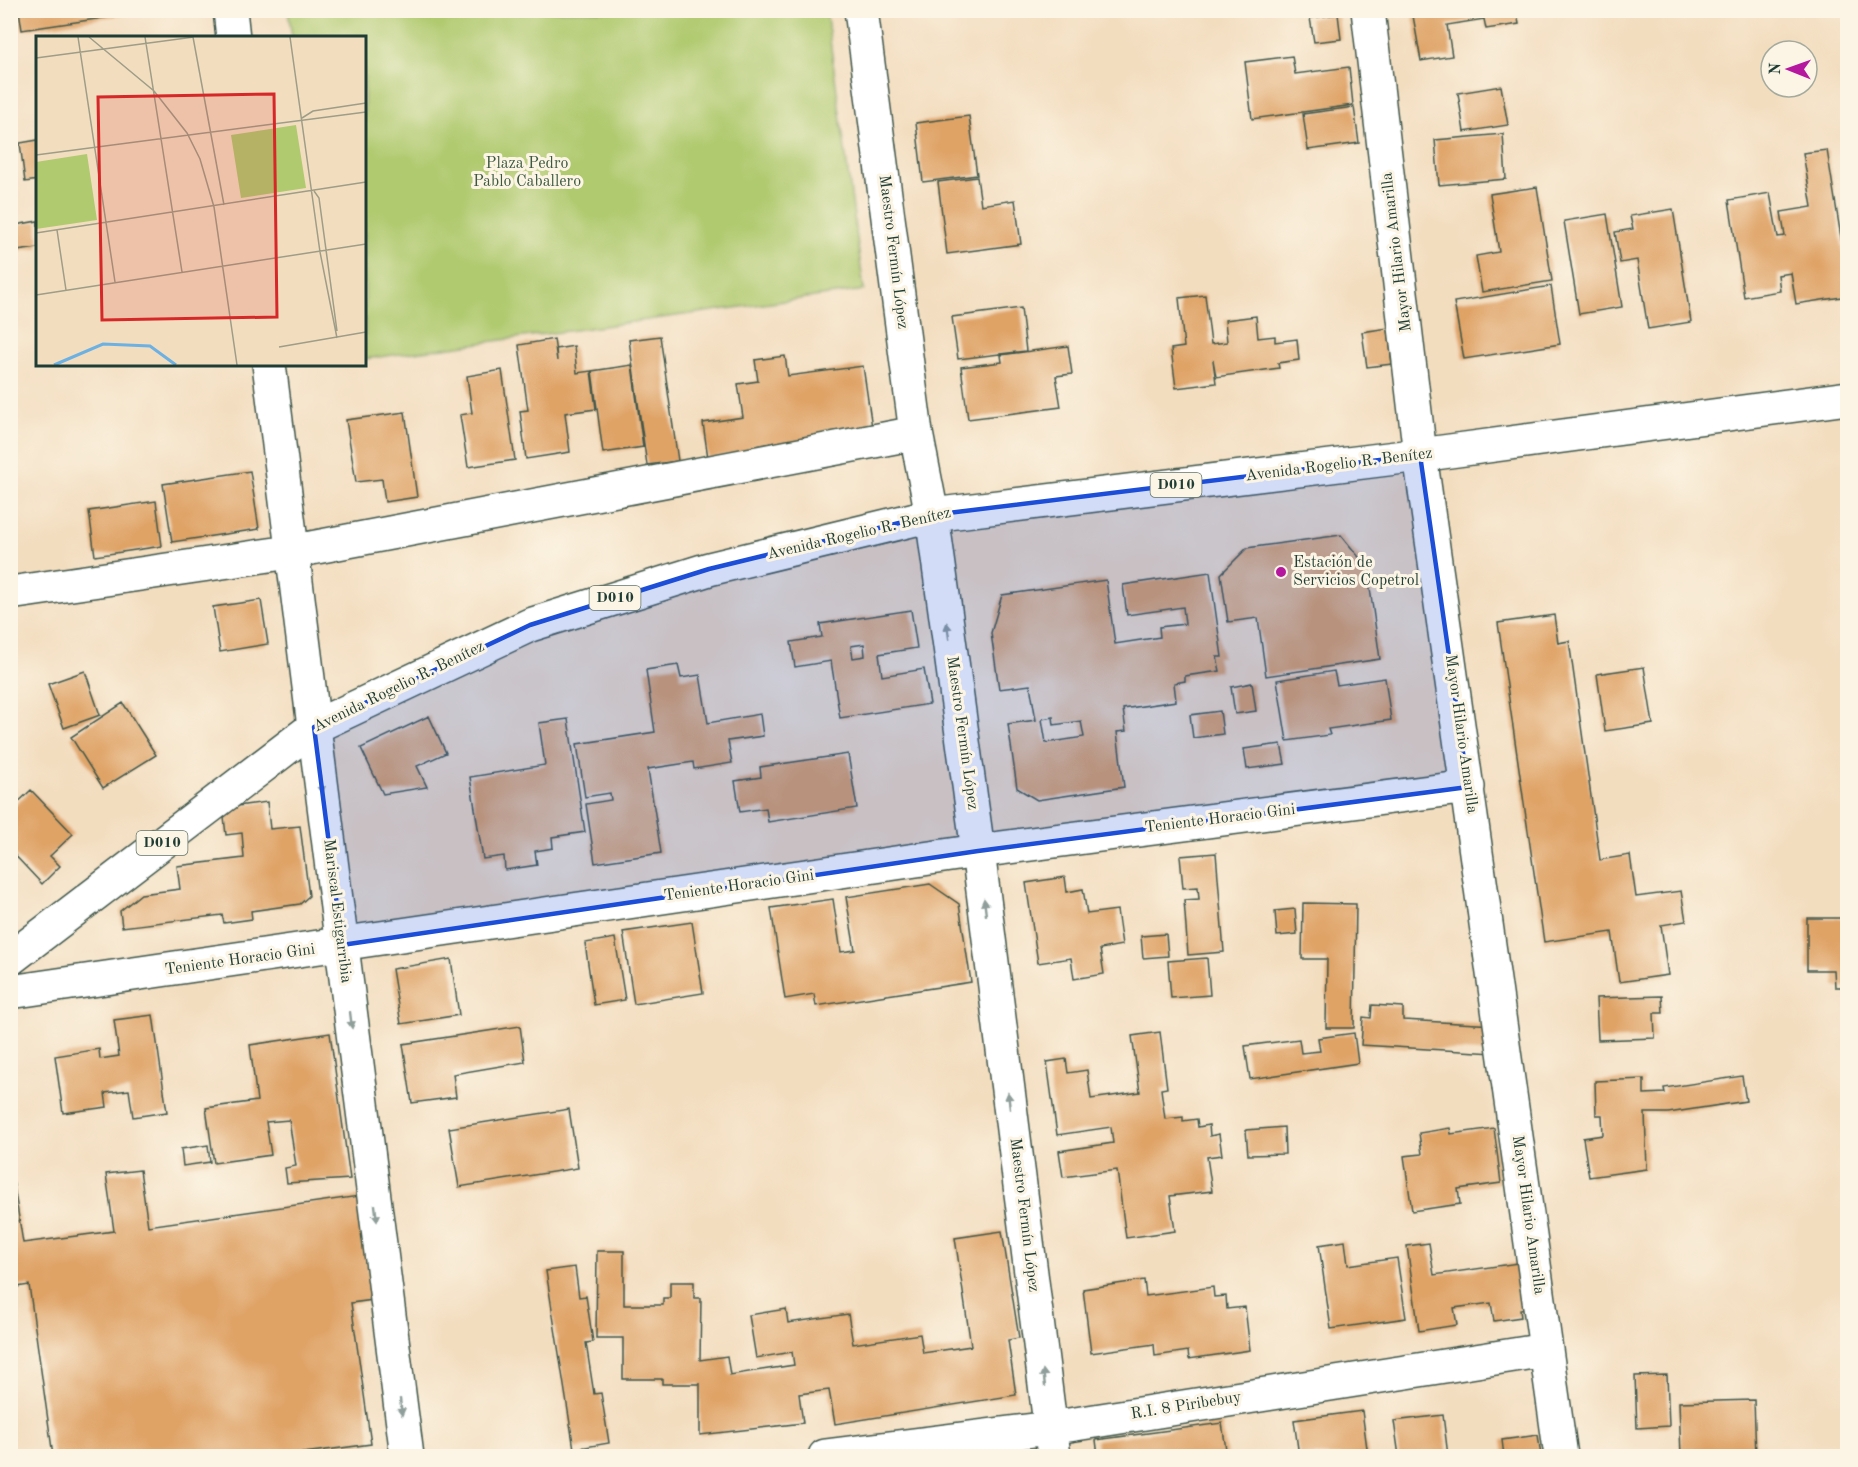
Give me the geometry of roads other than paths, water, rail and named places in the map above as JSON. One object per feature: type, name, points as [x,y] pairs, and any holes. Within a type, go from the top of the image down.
[{"type":"street","points":[[230,10],[233,36]]},
{"type":"street","name":"Maestro Fermín López","points":[[861,10],[916,433],[932,515],[978,851],[1052,1442]]},
{"type":"street","name":"Mayor Hilario Amarilla","points":[[1368,10],[1420,455],[1561,1456]]},
{"type":"street","name":"Mariscal Estigarribia","points":[[270,366],[290,552],[407,1456]]},
{"type":"street","name":"Avenida Rogelio R. Benítez","points":[[10,959],[314,727],[530,625],[709,569],[932,515],[1420,455],[1848,398]]},
{"type":"street","points":[[10,593],[290,552],[916,433]]},
{"type":"street","name":"Teniente Horacio Gini","points":[[10,992],[978,851],[1468,787]]},
{"type":"street","name":"R.I. 8 Piribebuy","points":[[825,1456],[1052,1442],[1546,1350]]},
{"type":"place","name":"Estación de Servicios Copetrol","points":[[1281,572]]},
{"type":"park label","name":"Plaza Pedro Pablo Caballero","points":[[527,173]]}]
